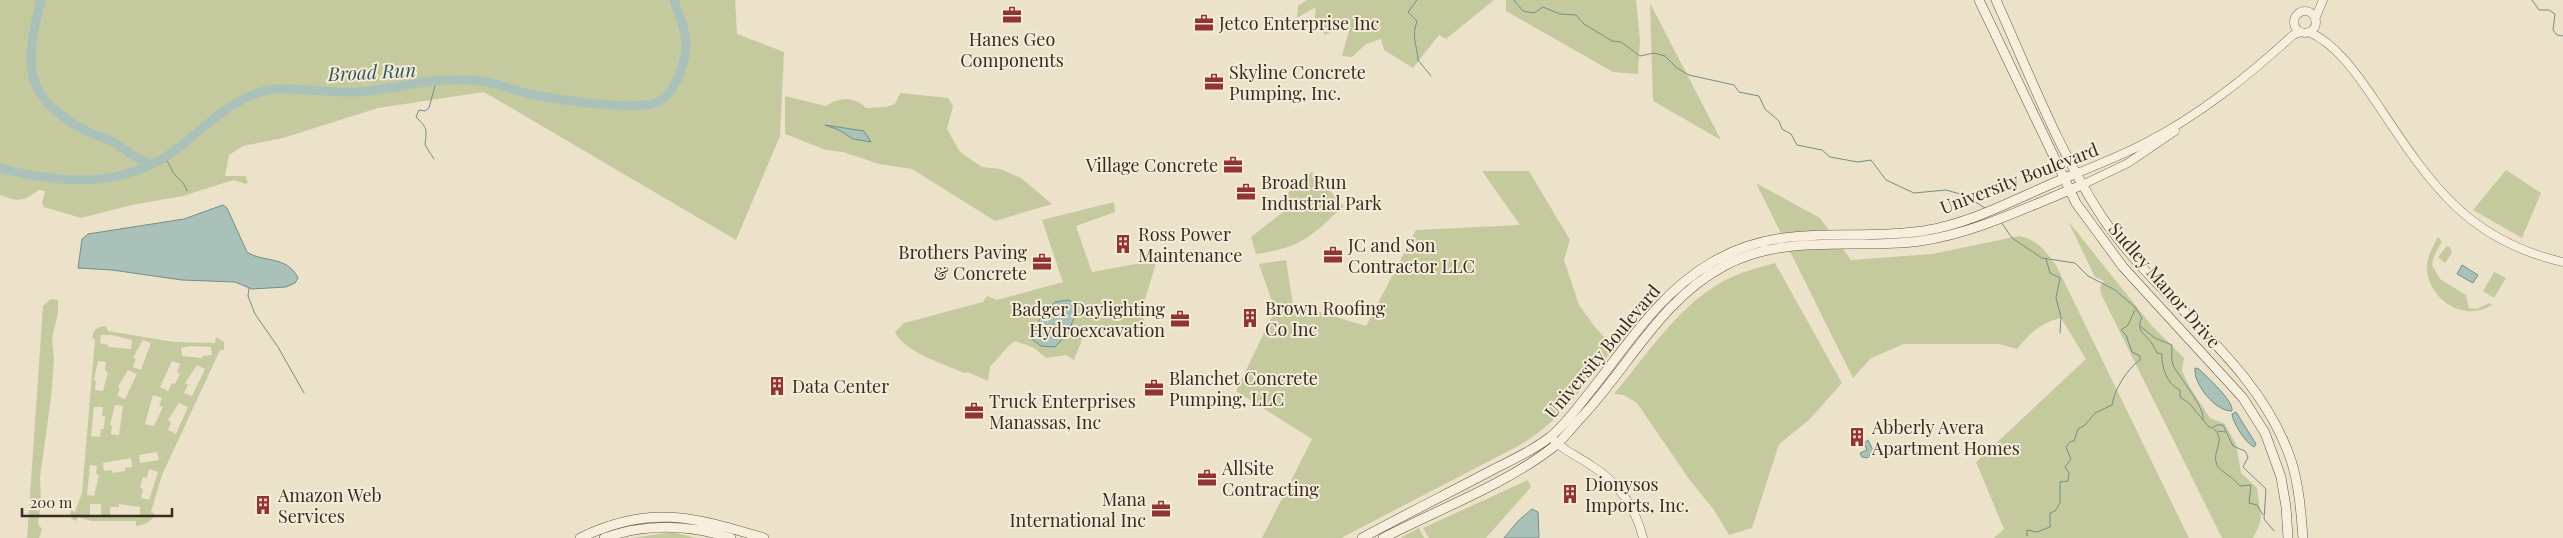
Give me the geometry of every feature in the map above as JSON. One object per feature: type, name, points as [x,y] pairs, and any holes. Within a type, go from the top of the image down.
[{"type":"main road","name":"Sudley Manor Drive","points":[[1979,0],[2069,190],[2123,267],[2228,381],[2255,417],[2268,440],[2281,477],[2286,507],[2288,538]]},
{"type":"main road","name":"Sudley Manor Drive","points":[[1996,0],[2075,174],[2104,219],[2152,279],[2246,378],[2265,405],[2291,461],[2300,508],[2303,538]]},
{"type":"main road","name":"University Boulevard","points":[[1362,538],[1554,440],[1654,310],[1676,288],[1710,263],[1743,247],[1778,238],[1805,234],[1923,231],[1979,214],[2075,174]]},
{"type":"main road","name":"University Boulevard","points":[[1383,538],[1482,489],[1554,440],[1592,407],[1666,311],[1692,286],[1726,265],[1780,247],[1918,241],[1960,233],[2082,185]]},
{"type":"main road","points":[[580,538],[620,522],[659,516],[693,519],[764,538]]},
{"type":"main road","points":[[604,538],[641,528],[658,526],[692,529],[731,538]]},
{"type":"street","points":[[2323,0],[2307,12],[2315,22],[2324,40],[2360,79],[2416,164],[2454,207],[2507,243],[2563,262]]},
{"type":"street","points":[[2305,32],[2315,22],[2323,0]]},
{"type":"street","name":"University Boulevard","points":[[2276,48],[2289,33],[2298,14],[2307,12]]},
{"type":"street","points":[[2294,23],[2305,32],[2324,40]]},
{"type":"street","name":"University Boulevard","points":[[2075,174],[2123,155],[2187,119],[2236,83],[2294,34],[2305,32]]},
{"type":"street","name":"University Boulevard","points":[[2082,185],[2137,157],[2174,132],[2187,119]]},
{"type":"street","points":[[1554,440],[1610,480],[1631,506],[1643,538]]},
{"type":"green space","points":[[0,0],[735,0],[737,34],[784,52],[780,136],[736,240],[484,92],[378,108],[283,138],[243,146],[229,155],[225,176],[245,176],[248,182],[246,184],[234,180],[183,196],[132,205],[81,218],[44,207],[42,203],[45,191],[39,190],[20,200],[0,195]]},
{"type":"green space","points":[[1307,0],[1494,0],[1446,39],[1439,35],[1413,68],[1384,50],[1381,39],[1366,44],[1352,57],[1342,56],[1350,27],[1344,21],[1326,35],[1314,25],[1316,7],[1297,18],[1298,6]]},
{"type":"green space","points":[[1506,0],[1636,0],[1640,40],[1638,74],[1613,72],[1506,11]]},
{"type":"green space","points":[[1650,3],[1721,140],[1653,101]]},
{"type":"green space","points":[[900,93],[948,98],[953,106],[947,129],[960,152],[982,167],[1001,169],[1021,178],[1052,204],[995,221],[912,169],[879,164],[843,152],[826,150],[785,134],[785,96],[826,106],[846,99],[857,101],[866,108],[886,107],[895,104]]},
{"type":"green space","points":[[2506,170],[2541,193],[2522,238],[2473,210]]},
{"type":"green space","points":[[1482,171],[1529,171],[1570,240],[1564,260],[1579,305],[1614,348],[1561,412],[1549,424],[1522,444],[1341,538],[1262,538],[1312,439],[1236,391],[1275,310],[1259,264],[1286,260],[1293,304],[1366,326],[1416,230],[1520,225]]},
{"type":"green space","points":[[1312,172],[1344,206],[1323,226],[1296,244],[1256,254],[1251,237],[1283,212],[1283,197]]},
{"type":"green space","points":[[1756,183],[1820,218],[1851,260],[1932,254],[2019,236],[2031,240],[2041,247],[2057,267],[2189,538],[1994,538],[2004,529],[1976,462],[2086,359],[2061,318],[2036,329],[2017,349],[1999,344],[1904,344],[1871,358],[1853,378]]},
{"type":"green space","points":[[1114,202],[1115,212],[1076,226],[1092,272],[1157,260],[1141,312],[1146,326],[1145,330],[1136,331],[1129,339],[1091,330],[1083,337],[1074,360],[1066,355],[1046,358],[1034,348],[1015,341],[990,366],[988,381],[925,357],[907,346],[895,332],[904,323],[983,302],[987,296],[997,300],[1063,282],[1042,220]]},
{"type":"green space","points":[[2068,221],[2152,326],[2184,358],[2182,371],[2189,386],[2210,418],[2225,424],[2236,444],[2241,473],[2257,488],[2261,517],[2253,538],[2222,538],[2101,294],[2100,287],[2104,281],[2095,277]]},
{"type":"green space","points":[[2438,237],[2442,241],[2434,256],[2432,265],[2440,279],[2466,295],[2469,308],[2477,309],[2489,303],[2492,305],[2481,310],[2470,311],[2449,305],[2440,298],[2433,289],[2427,267],[2429,255]]},
{"type":"green space","points":[[2447,246],[2450,247],[2452,253],[2445,263],[2438,257]]},
{"type":"green space","points":[[1775,263],[1842,383],[1809,420],[1779,444],[1752,528],[1729,535],[1714,510],[1689,479],[1637,403],[1624,395],[1614,394],[1676,318],[1706,292],[1728,279]]},
{"type":"green space","points":[[2494,272],[2506,278],[2494,298],[2483,291]]},
{"type":"green space","points":[[51,299],[58,300],[58,313],[52,338],[54,360],[51,398],[40,477],[41,503],[38,524],[42,529],[39,538],[27,538],[43,306]]},
{"type":"green space","points":[[106,326],[108,331],[174,342],[215,343],[216,337],[224,342],[224,350],[220,350],[162,475],[151,512],[155,514],[154,517],[147,523],[139,526],[136,526],[136,521],[91,521],[78,517],[76,521],[72,519],[70,514],[71,510],[75,512],[82,493],[95,339],[92,338],[94,331],[99,327]],"holes":[[[101,335],[111,335],[132,340],[131,349],[108,347],[108,345],[100,343]],[[143,340],[151,343],[141,370],[133,367],[136,359],[133,358]],[[190,346],[211,347],[212,355],[203,356],[202,358],[182,356],[181,348]],[[98,361],[106,362],[105,371],[108,372],[103,391],[95,390],[96,381],[94,380]],[[172,361],[180,364],[177,372],[180,374],[175,384],[172,383],[168,391],[160,387]],[[197,365],[205,369],[192,396],[184,393],[188,385],[185,383]],[[128,370],[137,374],[125,399],[117,396],[120,389],[118,387]],[[153,395],[162,398],[159,406],[163,407],[154,426],[145,424]],[[179,403],[188,407],[176,434],[168,430],[171,422],[168,420]],[[115,405],[123,406],[119,435],[111,434],[112,425],[110,425]],[[94,407],[103,407],[102,416],[105,416],[104,429],[101,429],[100,437],[91,436]],[[157,452],[159,460],[140,463],[139,455]],[[131,458],[132,467],[125,468],[125,471],[113,473],[112,470],[104,471],[103,463]],[[90,465],[97,466],[96,474],[99,475],[94,496],[87,495]],[[149,469],[158,472],[149,500],[141,498],[143,489],[140,488],[143,477],[147,478]],[[90,504],[101,504],[101,516],[90,515]],[[119,504],[140,507],[140,515],[110,516],[110,507],[119,507]]]},
{"type":"green space","points":[[1528,480],[1531,487],[1486,538],[1429,538],[1423,528]]},
{"type":"green space","points":[[1419,528],[1424,538],[1400,538]]},
{"type":"green space","points":[[672,532],[696,538],[633,538]]},
{"type":"water","points":[[825,125],[864,131],[871,142],[853,139],[839,130]]},
{"type":"water","points":[[223,205],[227,208],[247,252],[288,266],[298,278],[295,283],[286,287],[252,289],[235,282],[182,280],[112,270],[78,268],[82,239],[88,234],[184,219]]},
{"type":"water","points":[[2462,265],[2478,275],[2473,283],[2457,274]]},
{"type":"water","points":[[1068,300],[1075,303],[1075,315],[1070,327],[1055,347],[1041,346],[1033,340],[1034,329],[1055,302]]},
{"type":"water","points":[[2195,368],[2199,369],[2219,389],[2229,401],[2232,411],[2219,407],[2207,396],[2198,382]]},
{"type":"water","points":[[2236,412],[2256,444],[2254,447],[2237,428],[2232,414]]},
{"type":"water","points":[[1868,440],[1874,452],[1867,458],[1862,457],[1860,453],[1867,450],[1864,443]]},
{"type":"water","points":[[1532,509],[1538,512],[1539,538],[1504,538],[1518,521]]},
{"type":"waterway","points":[[41,0],[32,43],[31,61],[33,77],[39,91],[49,105],[65,118],[86,131],[111,141],[142,161],[154,163]]},
{"type":"waterway","name":"Broad Run","points":[[0,168],[68,180],[114,177],[157,162],[177,149],[224,111],[250,96],[264,91],[279,89],[356,92],[438,81],[471,80],[488,82],[525,93],[557,99],[596,104],[648,105],[658,102],[670,92],[678,78],[683,62],[686,47],[685,35],[674,0]]},
{"type":"waterway","points":[[1417,0],[1408,12],[1417,21],[1414,36],[1418,60],[1431,76]]},
{"type":"waterway","points":[[1514,0],[1523,11],[1534,13],[1543,7],[1560,14],[1576,15],[1584,24],[1612,41],[1621,42],[1640,56],[1654,53],[1665,56],[1677,68],[1689,75],[1734,85],[1739,92],[1759,96],[1765,109],[1779,121],[1782,129],[1791,134],[1797,145],[1822,150],[1830,157],[1858,162],[1871,160],[1886,180],[1914,193],[1946,190],[1964,195],[1985,208]]},
{"type":"waterway","points":[[2532,0],[2539,10],[2549,10],[2555,14],[2553,30],[2557,35],[2563,36]]},
{"type":"waterway","points":[[434,159],[425,145],[425,129],[416,117],[419,110],[425,111],[429,108],[436,82]]},
{"type":"waterway","points":[[164,158],[187,191]]},
{"type":"waterway","points":[[2001,222],[2012,238],[2042,258],[2075,263],[2088,276],[2115,290],[2135,307],[2142,318],[2140,329],[2157,353],[2162,354],[2168,380],[2175,388],[2180,390],[2180,397],[2189,403],[2208,426],[2212,428],[2217,425],[2223,425],[2233,446],[2245,451],[2248,457],[2243,467],[2266,489],[2264,519],[2274,531]]},
{"type":"waterway","points":[[2046,259],[2050,273],[2060,278],[2056,298],[2061,317],[2060,333]]},
{"type":"waterway","points":[[249,288],[248,296],[255,314],[278,347],[304,393]]},
{"type":"waterway","points":[[2027,536],[2027,530],[2037,532],[2050,527],[2050,513],[2055,511],[2060,503],[2060,482],[2068,481],[2069,473],[2065,467],[2071,459],[2066,447],[2070,442],[2074,441],[2078,429],[2085,425],[2095,413],[2112,405],[2115,393],[2122,380],[2140,360],[2140,356],[2132,352],[2126,335],[2121,330],[2128,325],[2135,310]]},
{"type":"waterway","points":[[2140,326],[2155,338],[2172,345],[2173,365],[2200,407],[2203,419]]},
{"type":"waterway","points":[[2214,429],[2219,437],[2217,465],[2240,486],[2251,485],[2249,503],[2257,505],[2263,515]]},
{"type":"waterway","points":[[2218,431],[2225,432]]},
{"type":"place","name":"Hanes Geo Components","points":[[1012,15]]},
{"type":"place","name":"Jetco Enterprise Inc","points":[[1204,23]]},
{"type":"place","name":"Skyline Concrete Pumping, Inc.","points":[[1214,82]]},
{"type":"place","name":"Village Concrete","points":[[1233,165]]},
{"type":"place","name":"Broad Run Industrial Park","points":[[1246,192]]},
{"type":"place","name":"Ross Power Maintenance","points":[[1123,244]]},
{"type":"place","name":"JC and Son Contractor LLC","points":[[1333,255]]},
{"type":"place","name":"Brothers Paving & Concrete","points":[[1042,262]]},
{"type":"place","name":"Brown Roofing Co Inc","points":[[1250,318]]},
{"type":"place","name":"Badger Daylighting Hydroexcavation","points":[[1180,319]]},
{"type":"place","name":"Data Center","points":[[777,386]]},
{"type":"place","name":"Blanchet Concrete Pumping, LLC","points":[[1154,388]]},
{"type":"place","name":"Truck Enterprises Manassas, Inc","points":[[974,411]]},
{"type":"place","name":"Abberly Avera Apartment Homes","points":[[1857,437]]},
{"type":"place","name":"AllSite Contracting","points":[[1207,478]]},
{"type":"place","name":"Dionysos Imports, Inc.","points":[[1570,494]]},
{"type":"place","name":"Amazon Web Services","points":[[263,505]]},
{"type":"place","name":"Mana International Inc","points":[[1161,509]]}]
